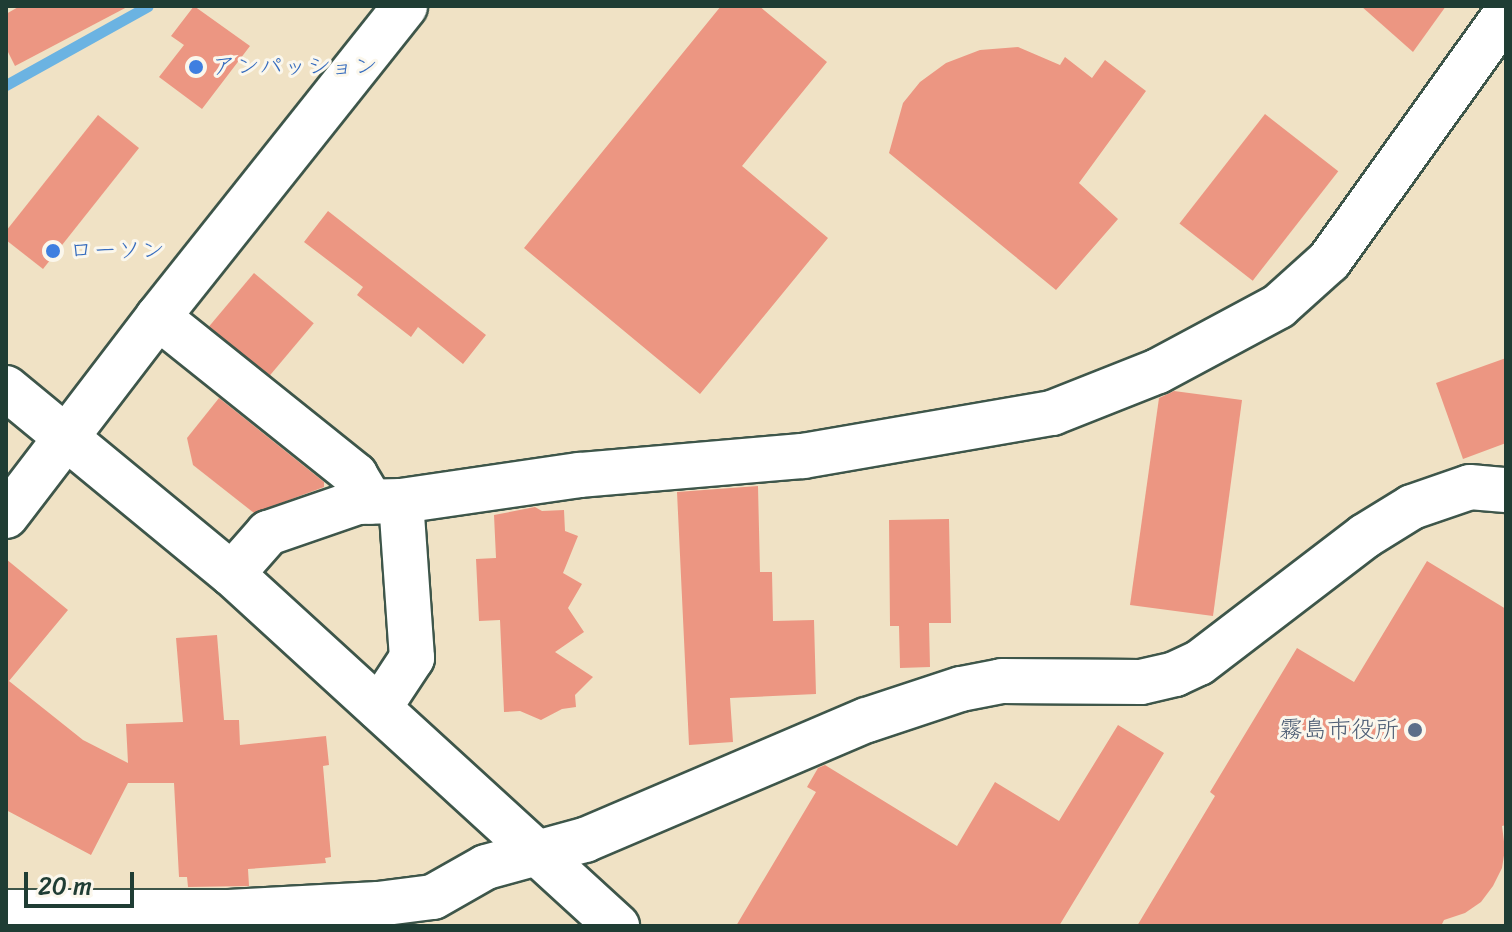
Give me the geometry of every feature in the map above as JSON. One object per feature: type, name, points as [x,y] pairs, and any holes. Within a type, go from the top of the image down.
[{"type":"street","points":[[6,516],[158,317],[405,6]]},
{"type":"street","points":[[232,574],[268,533],[358,502],[580,475],[803,456],[1052,413],[1158,371],[1279,306],[1329,261],[1506,14]]},
{"type":"street","points":[[158,317],[386,501],[412,658],[379,708]]},
{"type":"street","points":[[6,388],[232,574],[617,926]]},
{"type":"street","points":[[6,912],[227,919],[378,904],[432,911],[486,867],[585,840],[867,720],[961,689],[1002,681],[1141,682],[1175,674],[1199,663],[1365,536],[1412,507],[1470,487],[1506,490]]},
{"type":"building","points":[[20,6],[129,6],[15,66],[6,48],[6,14]]},
{"type":"building","points":[[194,6],[250,46],[202,109],[159,77],[184,45],[171,36]]},
{"type":"building","points":[[721,6],[759,6],[827,62],[742,166],[828,238],[700,394],[524,248]]},
{"type":"building","points":[[1361,6],[1446,6],[1413,52]]},
{"type":"building","points":[[1018,47],[1060,65],[1065,57],[1092,78],[1105,60],[1146,91],[1079,183],[1118,219],[1056,290],[889,153],[903,103],[920,82],[946,63],[980,50]]},
{"type":"building","points":[[1265,114],[1338,171],[1253,281],[1179,224]]},
{"type":"building","points":[[98,115],[139,148],[43,269],[6,240],[6,231]]},
{"type":"building","points":[[328,211],[486,335],[463,364],[418,327],[411,337],[357,295],[363,287],[304,242]]},
{"type":"building","points":[[254,273],[314,323],[269,377],[209,327]]},
{"type":"building","points":[[1506,358],[1506,443],[1463,459],[1436,383]]},
{"type":"building","points":[[1174,391],[1242,400],[1213,616],[1130,605],[1159,398]]},
{"type":"building","points":[[219,398],[324,482],[324,487],[254,513],[193,465],[187,438]]},
{"type":"building","points":[[758,486],[760,572],[772,572],[773,621],[814,620],[816,694],[730,698],[733,742],[689,745],[677,492]]},
{"type":"building","points":[[535,507],[542,511],[564,510],[565,531],[578,536],[563,573],[582,584],[568,608],[584,632],[555,652],[593,677],[575,695],[576,707],[562,709],[541,720],[520,711],[504,712],[500,620],[479,621],[476,559],[496,558],[494,515]]},
{"type":"building","points":[[949,519],[951,623],[929,623],[930,667],[900,668],[899,626],[890,626],[889,520]]},
{"type":"building","points":[[6,559],[68,610],[9,681],[83,740],[128,763],[126,724],[183,722],[176,638],[217,635],[224,720],[239,720],[240,745],[326,736],[329,765],[323,766],[331,857],[325,858],[326,863],[248,869],[249,886],[188,887],[187,877],[179,877],[174,783],[128,783],[91,855],[6,810]]},
{"type":"building","name":"霧島市役所","points":[[1427,561],[1506,609],[1506,825],[1502,826],[1505,849],[1502,868],[1481,902],[1465,913],[1444,920],[1441,926],[1137,926],[1215,796],[1210,792],[1297,648],[1354,682]]},
{"type":"building","points":[[1118,725],[1164,753],[1059,926],[736,926],[816,792],[807,787],[818,768],[825,765],[957,846],[995,782],[1059,821]]},
{"type":"waterway","points":[[6,85],[148,6]]},
{"type":"place","name":"アンパッション","points":[[196,67]]},
{"type":"place","name":"ローソン","points":[[53,251]]},
{"type":"place","name":"霧島市役所","points":[[1415,730]]}]
